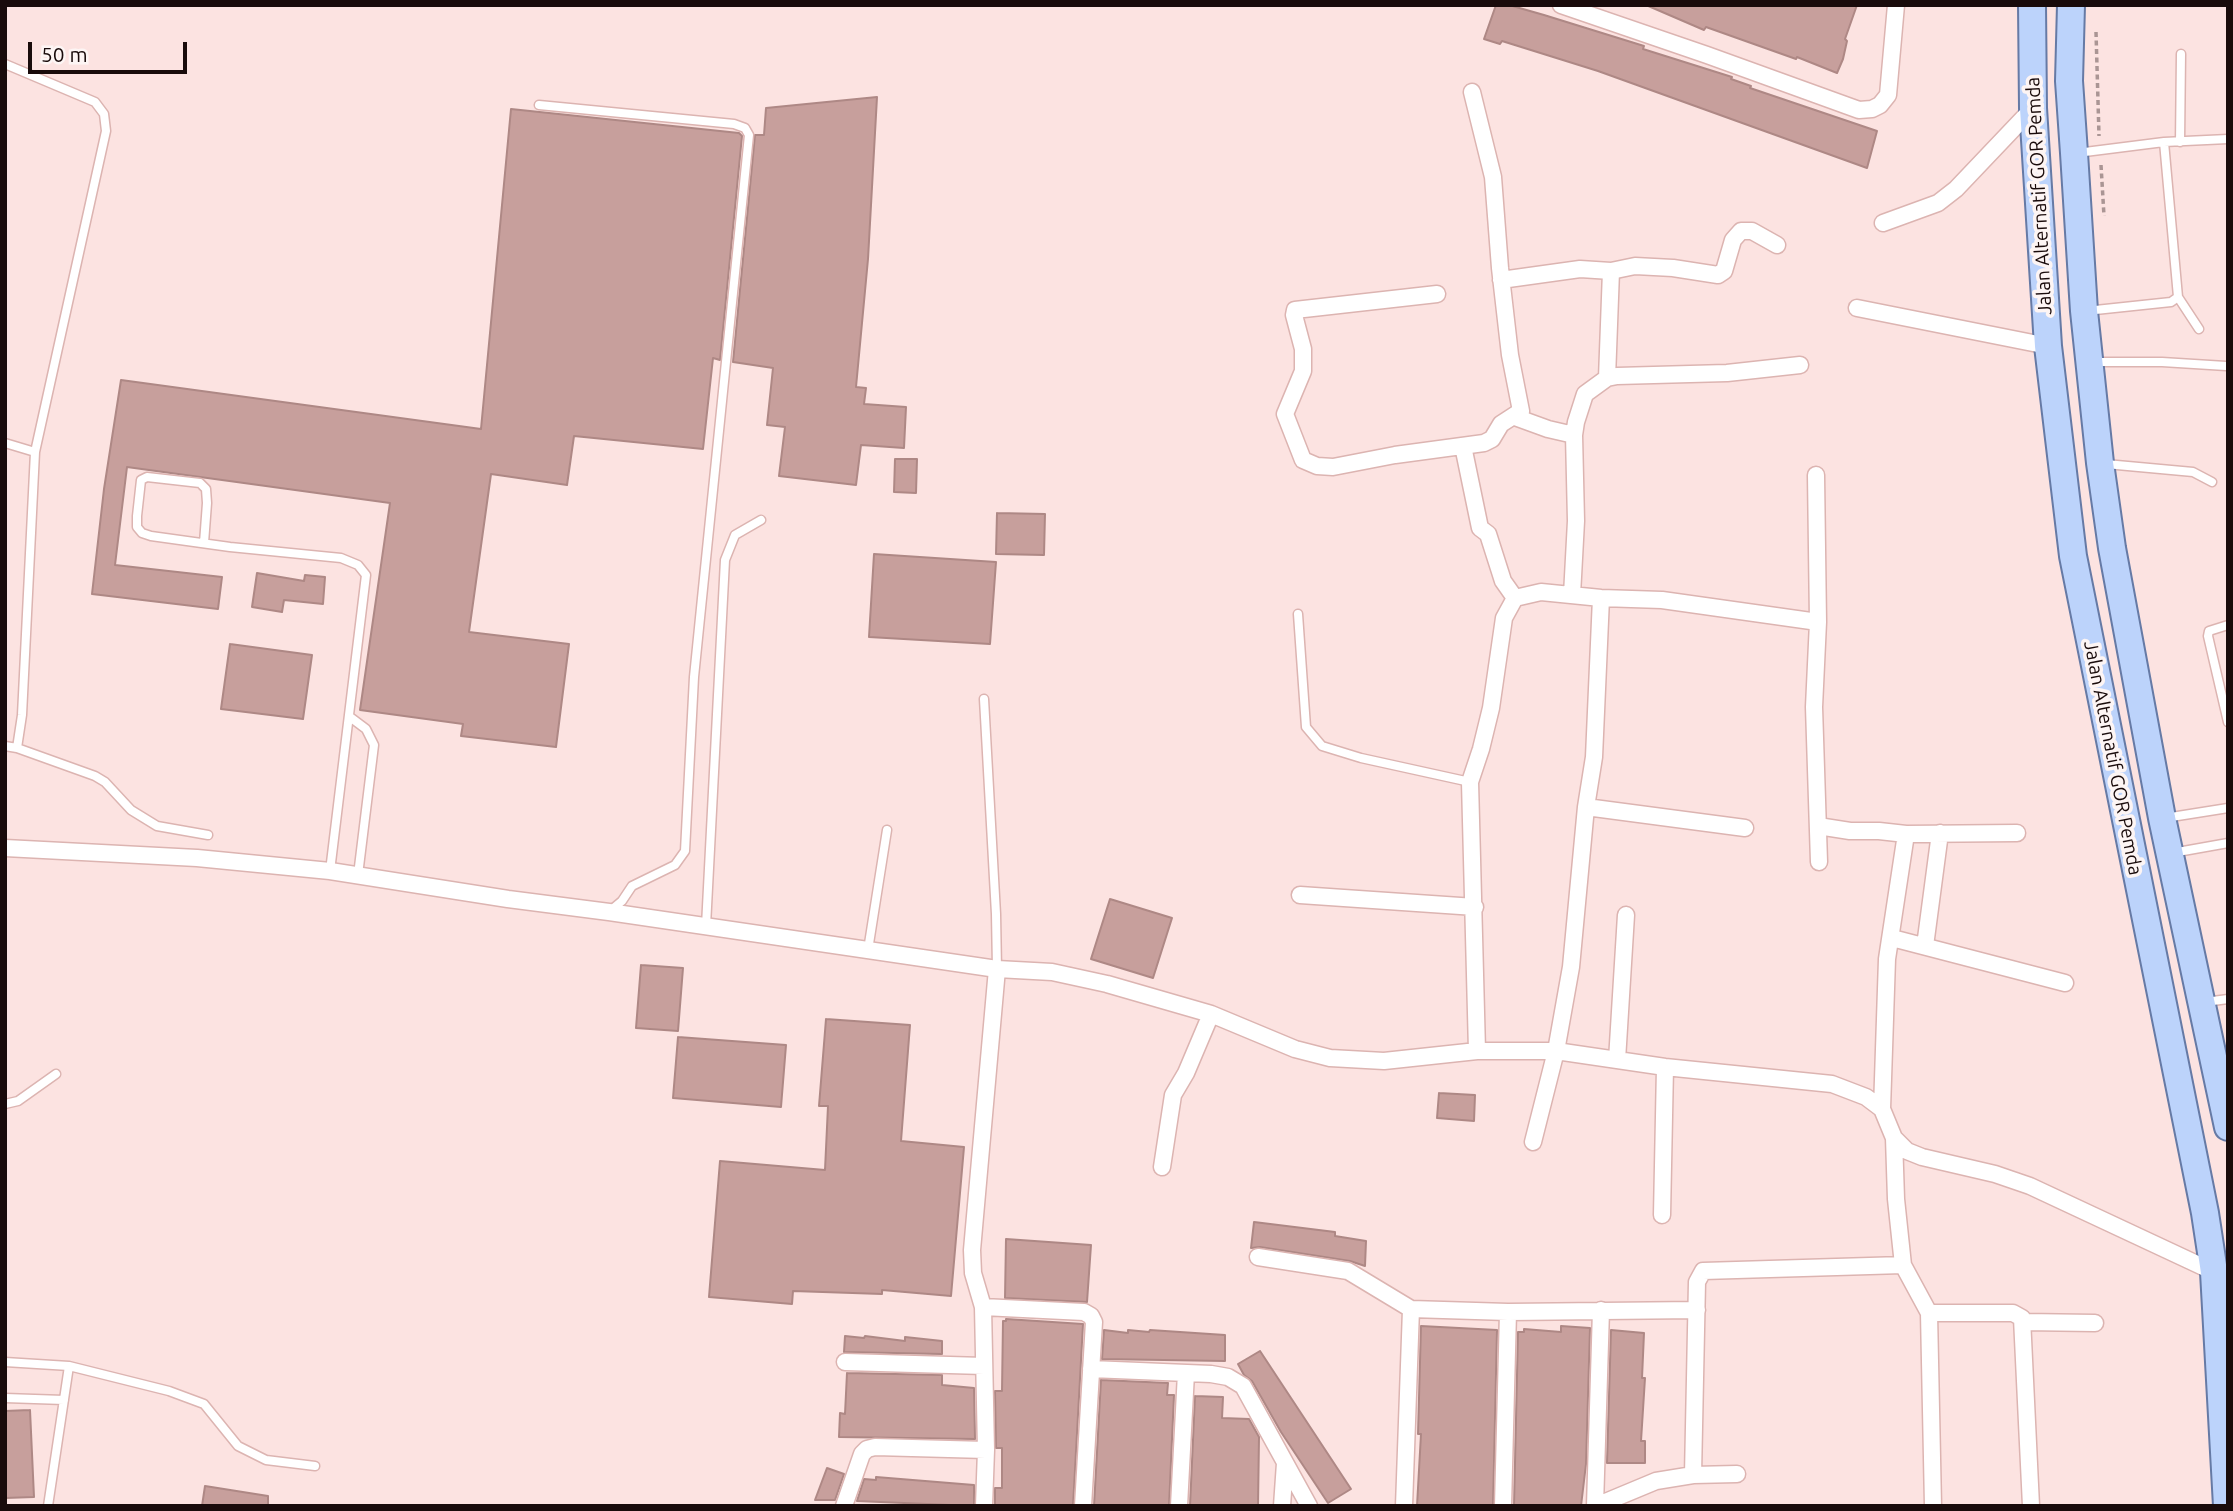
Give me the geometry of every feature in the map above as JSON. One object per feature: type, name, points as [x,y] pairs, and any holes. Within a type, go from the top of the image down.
[{"type":"main road","name":"Jalan Alternatif GOR Pemda","points":[[2032,5],[2033,107],[2048,346],[2073,556],[2205,1213],[2214,1272],[2227,1506]]},
{"type":"main road","name":"Jalan Alternatif GOR Pemda","points":[[2071,5],[2070,81],[2084,311],[2100,463],[2112,548],[2162,818],[2228,1127]]},
{"type":"street","points":[[1561,5],[1707,54],[1859,110],[1880,105],[1888,95],[1896,5]]},
{"type":"street","points":[[1437,295],[1295,310],[1303,349],[1303,371],[1284,414],[1303,460],[1317,466],[1332,467],[1485,443],[1492,439],[1501,424],[1521,411],[1510,355],[1501,280],[1493,177],[1472,92]]},
{"type":"street","points":[[1883,223],[1938,204],[1956,189],[2033,107]]},
{"type":"street","points":[[1501,280],[1580,269],[1611,271],[1635,266],[1673,268],[1718,275],[1724,271],[1733,240],[1741,231],[1752,231],[1777,246]]},
{"type":"street","points":[[1607,378],[1611,271]]},
{"type":"street","points":[[1857,308],[2048,346]]},
{"type":"street","points":[[1572,595],[1576,521],[1574,435],[1585,394],[1607,378],[1617,376],[1727,373],[1800,365]]},
{"type":"street","points":[[1515,417],[1574,435]]},
{"type":"street","points":[[1463,446],[1480,528],[1488,534],[1503,581],[1515,598]]},
{"type":"street","points":[[1816,475],[1818,622],[1814,706],[1819,862]]},
{"type":"street","points":[[1477,1051],[1470,782],[1490,708],[1504,618],[1515,598],[1541,592],[1662,600],[1818,622]]},
{"type":"street","points":[[1533,1142],[1556,1051],[1571,967],[1586,807],[1594,757],[1601,598]]},
{"type":"street","points":[[1586,807],[1745,828]]},
{"type":"street","points":[[1818,826],[1906,834],[2017,833]]},
{"type":"street","points":[[1906,834],[1887,960],[1882,1109],[1894,1138],[1896,1199],[1903,1265],[1929,1313],[1933,1506]]},
{"type":"street","points":[[1925,946],[1940,834]]},
{"type":"street","points":[[5,848],[197,858],[330,871],[997,969],[1052,972],[1211,1014],[1295,1049],[1330,1058],[1384,1060],[1477,1051],[1556,1051],[1665,1067],[1832,1084],[1866,1097],[1882,1109]]},
{"type":"street","points":[[1300,895],[1475,907]]},
{"type":"street","points":[[1617,1060],[1626,915]]},
{"type":"street","points":[[1892,938],[2065,983]]},
{"type":"street","points":[[984,1506],[986,1450],[983,1307],[974,1273],[972,1250],[997,969]]},
{"type":"street","points":[[1162,1167],[1173,1095],[1186,1073],[1211,1014]]},
{"type":"street","points":[[1662,1215],[1665,1067]]},
{"type":"street","points":[[1894,1138],[1907,1151],[1922,1157],[1996,1174],[2030,1186],[2214,1272]]},
{"type":"street","points":[[1258,1256],[1348,1271],[1411,1309],[1508,1312],[1697,1310]]},
{"type":"street","points":[[1693,1475],[1697,1282],[1703,1271],[1903,1265]]},
{"type":"street","points":[[983,1307],[1084,1312],[1091,1316],[1094,1322],[1083,1506]]},
{"type":"street","points":[[1404,1506],[1411,1309]]},
{"type":"street","points":[[1601,1310],[1596,1506],[1656,1481],[1693,1475],[1737,1474]]},
{"type":"street","points":[[1503,1506],[1508,1312]]},
{"type":"street","points":[[1929,1313],[2014,1313],[2024,1322],[2031,1506]]},
{"type":"street","points":[[2024,1322],[2095,1324]]},
{"type":"street","points":[[845,1362],[984,1366]]},
{"type":"street","points":[[1091,1369],[1211,1374],[1228,1377],[1243,1386],[1309,1506]]},
{"type":"street","points":[[1180,1506],[1186,1373]]},
{"type":"street","points":[[844,1506],[862,1454],[867,1449],[986,1450]]},
{"type":"street","points":[[1282,1506],[1285,1463]]},
{"type":"lane","points":[[2180,142],[2181,54]]},
{"type":"lane","points":[[5,64],[95,102],[104,114],[106,131],[35,452],[22,715],[17,748]]},
{"type":"lane","points":[[539,105],[734,124],[745,128],[749,135],[694,677],[685,851],[675,865],[632,886],[622,901],[609,912]]},
{"type":"lane","points":[[2074,153],[2164,142],[2228,139]]},
{"type":"lane","points":[[2164,142],[2178,297],[2199,329]]},
{"type":"lane","points":[[2084,311],[2171,302],[2178,297]]},
{"type":"lane","points":[[2090,362],[2162,362],[2226,366]]},
{"type":"lane","points":[[5,443],[35,452]]},
{"type":"lane","points":[[2100,463],[2193,472],[2212,482]]},
{"type":"lane","points":[[204,543],[208,503],[206,489],[200,483],[147,477],[141,480],[137,527],[142,533],[204,543],[341,558],[358,565],[366,575],[330,871]]},
{"type":"lane","points":[[706,926],[725,560],[735,535],[761,520]]},
{"type":"lane","points":[[1298,614],[1306,727],[1322,746],[1360,758],[1470,782]]},
{"type":"lane","points":[[2228,625],[2209,631],[2208,636],[2228,722]]},
{"type":"lane","points":[[984,699],[997,969]]},
{"type":"lane","points":[[350,717],[366,729],[374,745],[358,876]]},
{"type":"lane","points":[[5,746],[95,776],[105,782],[131,810],[158,826],[208,835]]},
{"type":"lane","points":[[2162,818],[2228,808]]},
{"type":"lane","points":[[868,950],[887,830]]},
{"type":"lane","points":[[2170,853],[2228,842]]},
{"type":"lane","points":[[2202,1003],[2228,999]]},
{"type":"lane","points":[[5,1104],[18,1101],[55,1073]]},
{"type":"lane","points":[[5,1362],[69,1366],[169,1391],[204,1404],[237,1446],[266,1460],[316,1466]]},
{"type":"lane","points":[[48,1506],[69,1366]]},
{"type":"lane","points":[[5,1398],[64,1400]]},
{"type":"path","points":[[2096,30],[2104,217]]},
{"type":"building","points":[[1496,5],[1509,5],[1644,46],[1643,49],[1732,77],[1731,79],[1751,86],[1750,88],[1877,131],[1867,168],[1598,71],[1502,41],[1500,44],[1484,39]]},
{"type":"building","points":[[1646,5],[1857,5],[1837,73],[1706,27],[1704,30]]},
{"type":"building","points":[[877,97],[868,259],[856,387],[866,388],[864,404],[906,407],[904,448],[861,445],[856,485],[779,476],[785,427],[767,425],[773,368],[733,362],[755,135],[764,135],[766,108]]},
{"type":"building","points":[[511,109],[739,133],[742,136],[720,360],[713,358],[703,449],[574,436],[567,485],[491,474],[469,632],[569,644],[556,747],[461,736],[463,724],[360,710],[390,503],[127,467],[115,565],[222,577],[218,609],[92,594],[104,489],[121,380],[481,429]]},
{"type":"building","points":[[895,459],[917,459],[916,493],[894,492]]},
{"type":"building","points":[[997,513],[1045,514],[1044,555],[996,554]]},
{"type":"building","points":[[874,554],[996,562],[990,644],[869,637]]},
{"type":"building","points":[[257,573],[304,581],[305,575],[325,577],[323,604],[284,600],[282,612],[252,607]]},
{"type":"building","points":[[230,644],[312,655],[303,719],[221,709]]},
{"type":"building","points":[[1110,899],[1172,918],[1153,978],[1091,959]]},
{"type":"building","points":[[641,965],[683,968],[678,1031],[636,1028]]},
{"type":"building","points":[[826,1019],[910,1025],[901,1141],[964,1147],[951,1296],[882,1290],[882,1294],[793,1291],[792,1304],[709,1297],[720,1161],[825,1170],[828,1106],[819,1106]]},
{"type":"building","points":[[678,1037],[786,1045],[781,1107],[673,1098]]},
{"type":"building","points":[[1439,1093],[1475,1095],[1474,1121],[1437,1118]]},
{"type":"building","points":[[1254,1222],[1335,1232],[1335,1236],[1366,1241],[1365,1266],[1350,1261],[1260,1247],[1251,1248]]},
{"type":"building","points":[[1006,1239],[1091,1245],[1087,1302],[1005,1298]]},
{"type":"building","points":[[1006,1319],[1083,1324],[1073,1506],[995,1506],[995,1488],[1002,1488],[1002,1448],[996,1448],[995,1391],[1002,1391],[1003,1321]]},
{"type":"building","points":[[1421,1326],[1497,1330],[1493,1506],[1417,1506],[1421,1434],[1418,1434]]},
{"type":"building","points":[[1561,1326],[1590,1328],[1586,1464],[1581,1506],[1514,1506],[1518,1332],[1524,1332],[1524,1329],[1561,1332]]},
{"type":"building","points":[[1104,1330],[1225,1335],[1225,1361],[1102,1359]]},
{"type":"building","points":[[1611,1330],[1644,1333],[1642,1378],[1645,1378],[1641,1441],[1645,1441],[1645,1463],[1607,1463]]},
{"type":"building","points":[[845,1336],[942,1341],[942,1354],[844,1352]]},
{"type":"building","points":[[1260,1351],[1351,1489],[1328,1503],[1281,1432],[1252,1381],[1244,1375],[1238,1364]]},
{"type":"building","points":[[847,1373],[942,1375],[942,1385],[974,1388],[975,1439],[839,1437],[840,1413],[845,1414]]},
{"type":"building","points":[[1101,1380],[1168,1383],[1167,1395],[1174,1395],[1169,1506],[1094,1506]]},
{"type":"building","points":[[1195,1396],[1223,1397],[1222,1418],[1249,1419],[1259,1437],[1258,1506],[1190,1506]]},
{"type":"building","points":[[30,1410],[34,1497],[5,1498],[5,1411]]},
{"type":"building","points":[[827,1468],[844,1474],[835,1500],[815,1500]]},
{"type":"building","points":[[876,1477],[974,1485],[974,1506],[857,1501],[864,1479],[876,1480]]},
{"type":"building","points":[[205,1486],[268,1496],[268,1506],[202,1506]]}]
